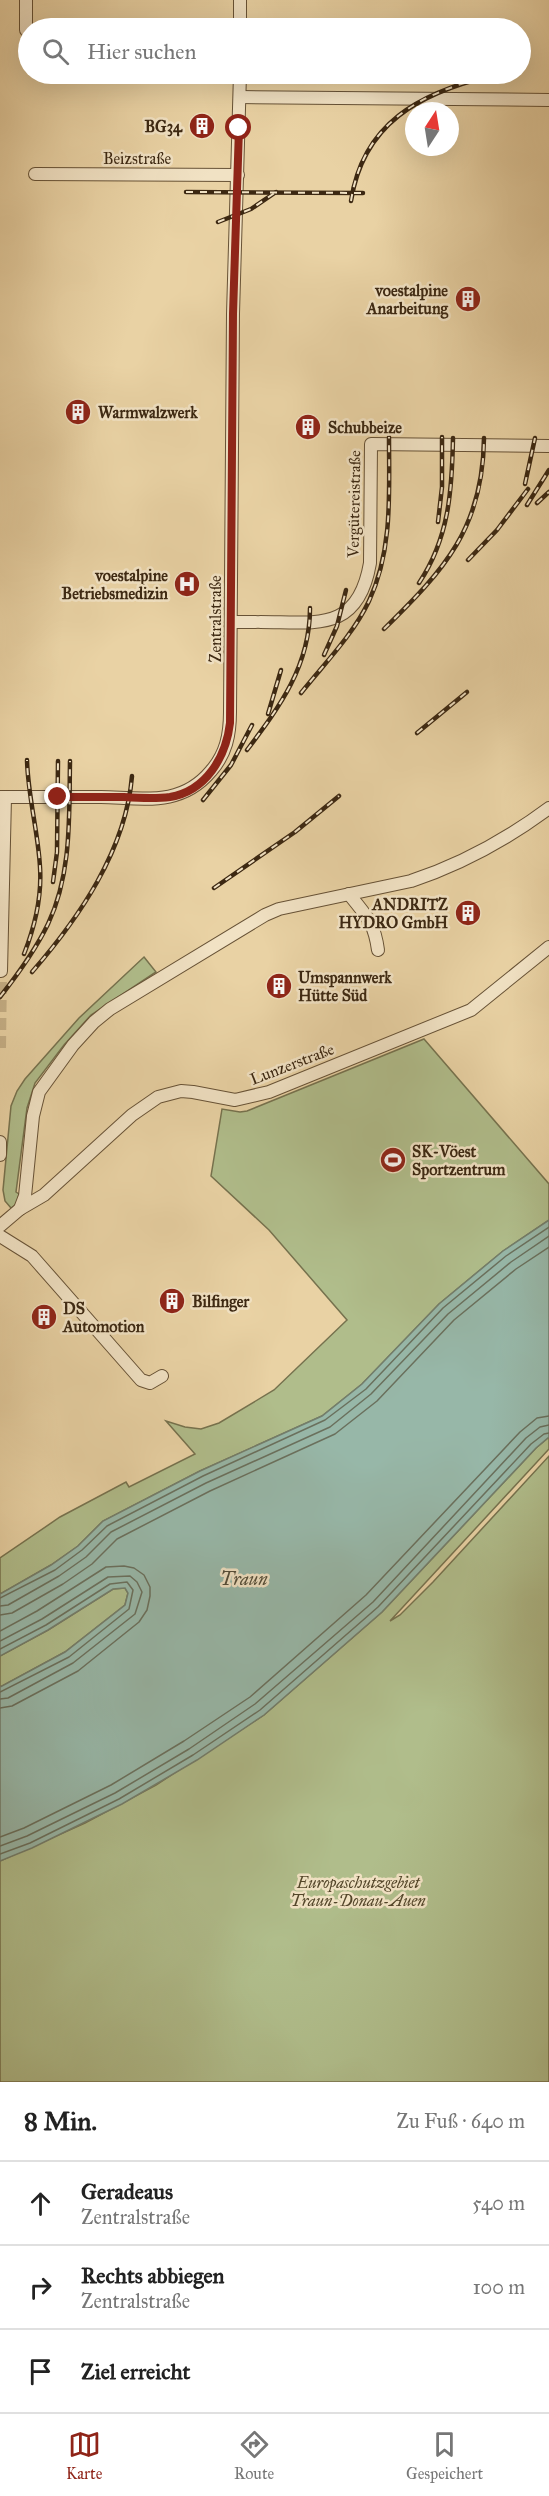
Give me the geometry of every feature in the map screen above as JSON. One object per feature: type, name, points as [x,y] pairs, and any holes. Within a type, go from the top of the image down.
[{"type":"street","points":[[26,0],[26,18]]},
{"type":"street","points":[[240,0],[240,18]]},
{"type":"street","name":"Zentralstraße","points":[[1,971],[2,797],[156,798],[180,795],[198,785],[220,759],[228,736],[233,323],[240,84]]},
{"type":"street","points":[[240,98],[549,100]]},
{"type":"street","name":"Beizstraße","points":[[35,174],[238,175]]},
{"type":"street","name":"Vergütereistraße","points":[[231,622],[320,622],[334,619],[353,606],[367,580],[370,563],[371,444],[549,446]]},
{"type":"street","points":[[162,1376],[150,1383],[141,1380],[32,1256],[21,1248],[2,1241],[6,1217],[25,1196],[33,1116],[39,1092],[73,1045],[98,1018],[248,923],[279,909],[411,881],[462,861],[515,833],[549,808]]},
{"type":"street","points":[[349,894],[375,930],[378,950]]},
{"type":"street","name":"Lunzerstraße","points":[[6,1217],[44,1195],[132,1115],[158,1097],[181,1091],[235,1100],[269,1092],[471,1010],[549,947]]},
{"type":"street","points":[[0,1142],[0,1155]]},
{"type":"green space","points":[[144,957],[156,972],[91,1015],[35,1083],[27,1108],[16,1192],[19,1194],[17,1204],[11,1208],[5,1201],[3,1190],[11,1106],[17,1091],[79,1018]]},
{"type":"green space","points":[[424,1039],[549,1184],[549,1220],[503,1251],[439,1304],[362,1384],[322,1416],[200,1471],[103,1521],[78,1546],[51,1565],[0,1594],[0,1558],[60,1517],[126,1482],[129,1487],[195,1454],[166,1421],[201,1429],[219,1423],[274,1390],[347,1320],[269,1230],[211,1176],[222,1109],[247,1111]]},
{"type":"green space","name":"Europaschutzgebiet Traun-Donau-Auen","points":[[549,1437],[549,1449],[390,1621],[400,1615],[433,1582],[549,1456],[549,2082],[0,2082],[0,1861],[85,1823],[156,1785],[264,1715],[382,1612],[536,1448]]},
{"type":"green space","points":[[125,1588],[128,1593],[125,1605],[65,1652],[0,1687],[0,1656],[48,1630],[113,1589]]},
{"type":"water","name":"Traun","points":[[549,1220],[549,1437],[536,1448],[382,1612],[264,1715],[197,1760],[122,1804],[0,1861],[0,1687],[65,1652],[125,1605],[128,1593],[125,1588],[113,1589],[48,1630],[0,1656],[0,1594],[51,1565],[78,1546],[103,1521],[200,1471],[322,1416],[362,1384],[439,1304],[503,1251]]},
{"type":"tunnel","points":[[0,1048],[1,971]]},
{"type":"railway","points":[[351,201],[358,174],[368,151],[382,132],[418,102],[461,84]]},
{"type":"railway","points":[[186,192],[363,193]]},
{"type":"railway","points":[[218,222],[251,209],[276,192]]},
{"type":"railway","points":[[301,693],[355,626],[377,582],[388,521],[389,437]]},
{"type":"railway","points":[[438,522],[442,487],[442,437]]},
{"type":"railway","points":[[419,583],[437,549],[447,514],[453,438]]},
{"type":"railway","points":[[384,629],[425,586],[456,545],[477,497],[484,438]]},
{"type":"railway","points":[[525,484],[535,438]]},
{"type":"railway","points":[[527,505],[549,470]]},
{"type":"railway","points":[[468,560],[497,530],[528,489]]},
{"type":"railway","points":[[537,503],[549,492]]},
{"type":"railway","points":[[324,655],[337,626],[346,590]]},
{"type":"railway","points":[[247,750],[271,717],[299,667],[309,629],[310,608]]},
{"type":"railway","points":[[268,714],[281,670]]},
{"type":"railway","points":[[417,733],[467,692]]},
{"type":"railway","points":[[203,800],[231,765],[252,725]]},
{"type":"railway","points":[[24,954],[37,911],[40,889],[39,854],[27,760]]},
{"type":"railway","points":[[53,882],[57,852],[58,761]]},
{"type":"railway","points":[[0,997],[38,944],[56,905],[68,844],[70,761]]},
{"type":"railway","points":[[32,972],[67,929],[97,882],[120,830],[128,803],[132,776]]},
{"type":"railway","points":[[214,888],[295,832],[339,796]]},
{"type":"place","name":"BG34","points":[[202,126]]},
{"type":"place","name":"voestalpine Anarbeitung","points":[[468,299]]},
{"type":"place","name":"Warmwalzwerk","points":[[78,412]]},
{"type":"place","name":"Schubbeize","points":[[308,427]]},
{"type":"place","name":"voestalpine Betriebsmedizin","points":[[187,584]]},
{"type":"place","name":"ANDRITZ HYDRO GmbH","points":[[468,913]]},
{"type":"place","name":"Umspannwerk Hütte Süd","points":[[279,986]]},
{"type":"place","name":"SK-Vöest Sportzentrum","points":[[393,1160]]},
{"type":"place","name":"Bilfinger","points":[[172,1301]]},
{"type":"place","name":"DS Automotion","points":[[44,1317]]},
{"type":"route","points":[[58,797],[149,799],[180,795],[198,785],[205,778],[220,759],[227,743],[230,723],[233,314],[239,128]]}]
